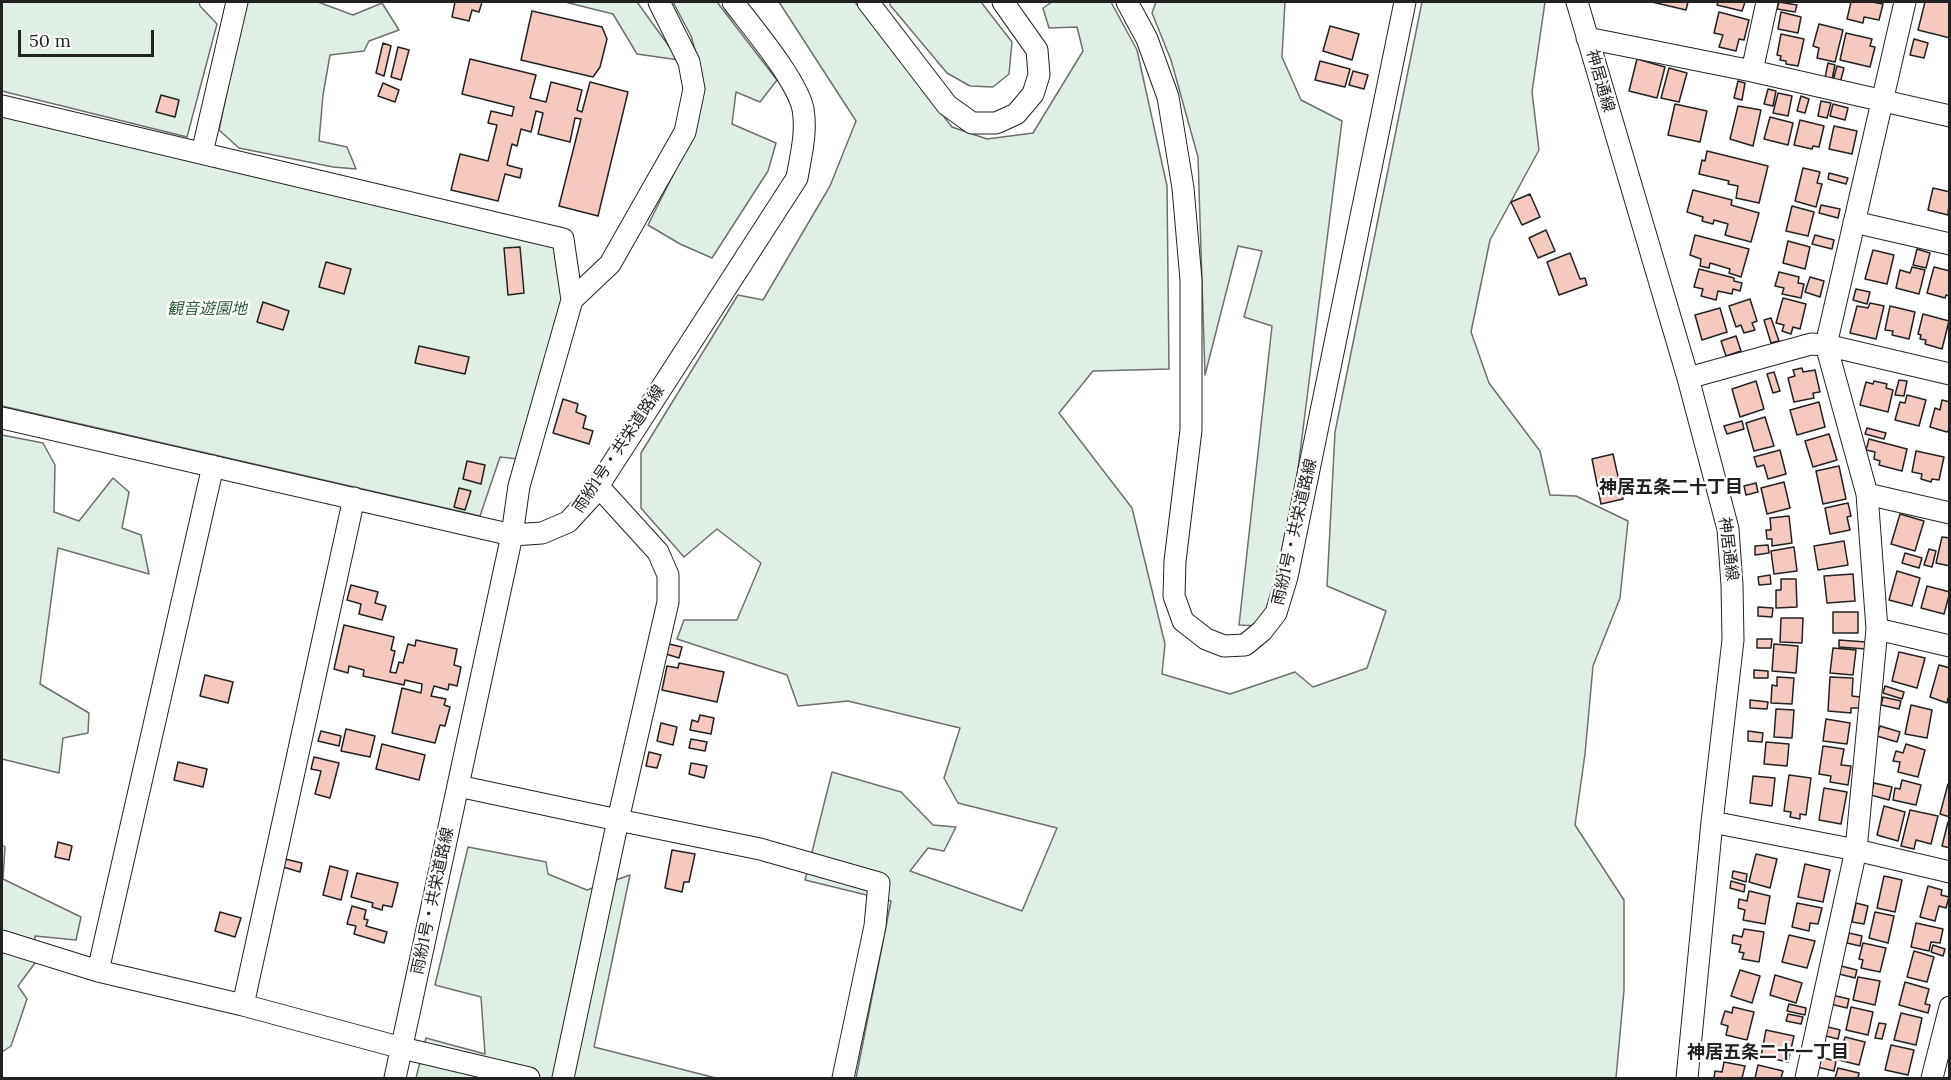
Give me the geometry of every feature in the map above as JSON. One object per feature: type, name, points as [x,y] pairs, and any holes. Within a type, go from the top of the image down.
[{"type":"street","points":[[202,153],[237,2]]},
{"type":"street","points":[[572,300],[610,264],[685,132],[694,89],[689,62],[659,2]]},
{"type":"street","name":"雨紛1号・共栄道路線","points":[[395,1078],[512,535],[542,534],[568,522],[591,497],[797,178],[805,131],[803,108],[790,79],[734,2]]},
{"type":"street","points":[[868,2],[947,105],[972,123],[996,123],[1016,114],[1033,94],[1039,75],[1037,50],[1003,2]]},
{"type":"street","name":"雨紛1号・共栄道路線","points":[[1128,2],[1147,39],[1168,97],[1183,188],[1191,280],[1191,430],[1175,561],[1174,596],[1183,621],[1206,639],[1224,646],[1245,645],[1262,631],[1276,613],[1287,577],[1406,2]]},
{"type":"street","name":"神居通線","points":[[1577,2],[1688,378],[1728,530],[1733,640],[1712,822],[1687,1078]]},
{"type":"street","points":[[1752,72],[1767,2]]},
{"type":"street","points":[[1806,1078],[1856,850],[1877,629],[1866,494],[1826,345],[1905,2]]},
{"type":"street","points":[[1587,38],[1950,116]]},
{"type":"street","points":[[2,106],[563,238],[572,300],[519,486],[512,535],[2,418]]},
{"type":"street","points":[[1854,222],[1950,244]]},
{"type":"street","points":[[1688,378],[1810,344],[1826,345],[1950,374]]},
{"type":"street","points":[[98,971],[213,466]]},
{"type":"street","points":[[563,1078],[618,820],[668,602],[668,575],[658,552],[598,486]]},
{"type":"street","points":[[1866,494],[1950,513]]},
{"type":"street","points":[[243,1005],[354,498]]},
{"type":"street","points":[[1877,629],[1950,646]]},
{"type":"street","points":[[458,786],[760,849],[879,884],[875,926],[843,1078]]},
{"type":"street","points":[[1712,822],[1856,850],[1950,872]]},
{"type":"street","points":[[2,941],[98,971],[243,1005],[402,1048],[529,1078]]},
{"type":"street","points":[[1932,1078],[1950,1007]]},
{"type":"green space","points":[[2,2],[199,2],[217,24],[187,137],[2,91]]},
{"type":"green space","points":[[245,2],[318,2],[353,15],[382,3],[399,30],[369,41],[364,51],[330,55],[323,95],[319,141],[347,147],[356,169],[333,167],[239,148],[219,130]]},
{"type":"green space","points":[[565,2],[637,2],[679,60],[637,54],[613,14]]},
{"type":"green space","points":[[673,2],[717,2],[777,80],[760,102],[736,92],[732,124],[776,143],[768,171],[712,258],[680,244],[648,225],[689,143],[702,74],[691,36]]},
{"type":"green space","points":[[779,2],[855,2],[952,127],[987,139],[1033,133],[1083,51],[1077,27],[1049,28],[1043,8],[1052,2],[1111,2],[1137,50],[1167,186],[1169,369],[1093,371],[1059,413],[1132,508],[1165,644],[1162,674],[1230,694],[1295,672],[1313,687],[1367,668],[1386,611],[1327,586],[1335,432],[1422,2],[1545,2],[1532,92],[1539,150],[1490,240],[1471,332],[1489,383],[1540,451],[1550,495],[1576,496],[1628,521],[1620,598],[1593,666],[1585,754],[1575,825],[1624,900],[1624,990],[1616,1078],[856,1078],[891,901],[805,880],[832,772],[901,792],[933,825],[956,827],[944,851],[928,848],[910,871],[1022,911],[1057,828],[958,803],[944,778],[960,728],[848,701],[798,706],[787,675],[677,639],[684,620],[737,620],[761,563],[717,529],[684,557],[641,508],[641,453],[738,295],[763,300],[830,186],[856,121]]},
{"type":"green space","points":[[890,2],[981,2],[1012,42],[1009,74],[993,87],[970,86],[947,73],[890,5]]},
{"type":"green space","points":[[1156,2],[1285,2],[1282,57],[1301,100],[1342,121],[1278,627],[1239,625],[1272,326],[1244,317],[1262,251],[1238,246],[1205,375],[1198,157],[1171,60],[1152,13]]},
{"type":"green space","name":"観音遊園地","points":[[2,116],[557,244],[564,301],[519,459],[500,457],[480,516],[2,406]]},
{"type":"green space","points":[[2,435],[43,443],[55,465],[54,512],[79,521],[113,478],[129,492],[122,528],[141,535],[149,574],[58,548],[40,684],[89,713],[88,733],[63,738],[59,773],[2,759]]},
{"type":"green space","points":[[2,845],[5,847],[3,879],[81,917],[76,940],[35,936],[35,963],[18,986],[27,999],[11,1046],[2,1052]]},
{"type":"green space","points":[[468,847],[546,862],[548,874],[587,890],[630,875],[594,1047],[716,1078],[416,1078],[426,1038],[485,1054],[481,997],[435,985]]},
{"type":"building","points":[[455,2],[482,2],[479,12],[472,10],[469,21],[452,17]]},
{"type":"building","points":[[1652,2],[1688,2],[1686,10]]},
{"type":"building","points":[[1718,2],[1745,2],[1742,11],[1717,5]]},
{"type":"building","points":[[1779,2],[1797,5],[1795,12],[1777,9]]},
{"type":"building","points":[[1851,2],[1883,4],[1879,20],[1864,17],[1863,23],[1847,19]]},
{"type":"building","points":[[1925,2],[1950,2],[1950,38],[1918,30]]},
{"type":"building","points":[[532,11],[602,27],[607,39],[600,67],[593,77],[521,60]]},
{"type":"building","points":[[1719,12],[1749,20],[1744,40],[1739,39],[1736,51],[1719,47],[1723,35],[1714,33]]},
{"type":"building","points":[[1781,12],[1801,17],[1798,33],[1778,29]]},
{"type":"building","points":[[1819,24],[1843,30],[1835,62],[1817,58],[1819,48],[1813,46]]},
{"type":"building","points":[[1330,26],[1359,34],[1352,60],[1323,51]]},
{"type":"building","points":[[1846,33],[1872,39],[1870,46],[1875,47],[1870,67],[1840,60]]},
{"type":"building","points":[[1781,34],[1804,39],[1798,66],[1786,64],[1786,61],[1780,60],[1781,56],[1777,55]]},
{"type":"building","points":[[1914,39],[1928,43],[1924,58],[1910,55]]},
{"type":"building","points":[[383,43],[391,46],[384,76],[376,73]]},
{"type":"building","points":[[398,47],[409,50],[401,80],[391,77]]},
{"type":"building","points":[[470,59],[536,75],[530,98],[546,102],[551,82],[582,90],[577,110],[582,112],[590,82],[628,92],[598,216],[559,206],[581,119],[575,118],[570,142],[538,134],[543,113],[536,111],[531,132],[521,129],[517,146],[512,144],[507,165],[522,169],[520,178],[505,174],[498,201],[451,190],[460,154],[488,161],[497,125],[488,123],[491,111],[512,116],[514,107],[462,94]]},
{"type":"building","points":[[1637,59],[1665,67],[1657,98],[1629,91]]},
{"type":"building","points":[[1320,61],[1350,69],[1345,87],[1315,80]]},
{"type":"building","points":[[1828,63],[1835,65],[1832,79],[1825,78]]},
{"type":"building","points":[[1837,66],[1844,68],[1840,83],[1833,81]]},
{"type":"building","points":[[1669,68],[1687,73],[1679,102],[1661,98]]},
{"type":"building","points":[[1353,71],[1368,75],[1364,89],[1349,85]]},
{"type":"building","points":[[1738,81],[1745,83],[1742,100],[1734,98]]},
{"type":"building","points":[[383,83],[399,90],[395,102],[378,96]]},
{"type":"building","points":[[1768,89],[1776,91],[1773,106],[1764,104]]},
{"type":"building","points":[[1778,93],[1792,96],[1788,116],[1773,113]]},
{"type":"building","points":[[161,95],[179,100],[175,117],[156,112]]},
{"type":"building","points":[[1801,96],[1809,99],[1805,113],[1797,111]]},
{"type":"building","points":[[1821,101],[1831,103],[1827,118],[1818,116]]},
{"type":"building","points":[[1675,104],[1707,111],[1700,142],[1668,135]]},
{"type":"building","points":[[1833,104],[1848,108],[1845,120],[1830,116]]},
{"type":"building","points":[[1738,106],[1761,110],[1753,146],[1730,139]]},
{"type":"building","points":[[1770,117],[1793,123],[1788,145],[1764,139]]},
{"type":"building","points":[[1800,120],[1824,126],[1819,147],[1813,146],[1812,149],[1794,145]]},
{"type":"building","points":[[1834,126],[1857,131],[1852,154],[1829,149]]},
{"type":"building","points":[[1707,151],[1768,166],[1759,203],[1736,198],[1738,186],[1728,184],[1729,181],[1699,174]]},
{"type":"building","points":[[1803,168],[1820,172],[1817,183],[1822,184],[1816,207],[1795,201]]},
{"type":"building","points":[[1829,173],[1848,178],[1846,184],[1828,179]]},
{"type":"building","points":[[1933,188],[1950,192],[1948,215],[1928,210]]},
{"type":"building","points":[[1693,190],[1732,200],[1731,205],[1759,213],[1751,242],[1725,235],[1728,224],[1714,220],[1713,224],[1702,221],[1703,217],[1687,212]]},
{"type":"building","points":[[1530,194],[1540,217],[1522,225],[1511,202]]},
{"type":"building","points":[[1821,205],[1840,209],[1838,218],[1819,213]]},
{"type":"building","points":[[1792,206],[1814,212],[1808,236],[1786,231]]},
{"type":"building","points":[[1546,230],[1555,251],[1538,258],[1529,238]]},
{"type":"building","points":[[1695,235],[1749,249],[1741,277],[1729,273],[1730,269],[1710,263],[1709,268],[1700,266],[1701,259],[1690,255]]},
{"type":"building","points":[[1815,235],[1834,240],[1832,249],[1812,244]]},
{"type":"building","points":[[1788,241],[1810,247],[1805,269],[1783,263]]},
{"type":"building","points":[[520,247],[524,293],[508,295],[504,248]]},
{"type":"building","points":[[1917,249],[1930,253],[1926,268],[1913,265]]},
{"type":"building","points":[[1873,250],[1894,255],[1887,284],[1865,279]]},
{"type":"building","points":[[1570,253],[1580,279],[1585,278],[1587,285],[1559,295],[1547,262]]},
{"type":"building","points":[[326,262],[351,269],[344,294],[319,287]]},
{"type":"building","points":[[1912,267],[1925,270],[1919,294],[1896,288],[1900,270],[1910,273]]},
{"type":"building","points":[[1934,267],[1950,271],[1950,296],[1946,295],[1945,298],[1927,293]]},
{"type":"building","points":[[1699,269],[1734,278],[1734,281],[1742,283],[1740,291],[1733,289],[1732,294],[1718,291],[1716,300],[1701,296],[1703,289],[1694,287]]},
{"type":"building","points":[[1779,272],[1799,277],[1798,283],[1804,284],[1801,298],[1782,294],[1784,288],[1775,286]]},
{"type":"building","points":[[1810,277],[1824,281],[1820,297],[1805,292]]},
{"type":"building","points":[[1856,289],[1870,292],[1867,304],[1853,300]]},
{"type":"building","points":[[1783,298],[1806,304],[1800,329],[1793,327],[1791,334],[1782,331],[1784,325],[1776,323]]},
{"type":"building","points":[[1750,299],[1757,321],[1752,323],[1755,330],[1744,333],[1741,325],[1736,327],[1729,306]]},
{"type":"building","points":[[263,302],[289,311],[283,330],[257,322]]},
{"type":"building","points":[[1870,303],[1884,306],[1876,339],[1850,333],[1857,306],[1868,308]]},
{"type":"building","points":[[1890,306],[1915,312],[1909,339],[1892,335],[1893,331],[1885,330]]},
{"type":"building","points":[[1720,308],[1727,332],[1702,340],[1695,315]]},
{"type":"building","points":[[1923,314],[1949,321],[1942,349],[1925,344],[1926,340],[1920,339],[1921,335],[1918,334]]},
{"type":"building","points":[[1771,318],[1779,341],[1771,343],[1764,320]]},
{"type":"building","points":[[1736,336],[1741,351],[1726,356],[1721,341]]},
{"type":"building","points":[[419,346],[469,357],[465,374],[415,363]]},
{"type":"building","points":[[1802,368],[1803,372],[1815,370],[1820,392],[1813,393],[1814,398],[1794,402],[1788,378],[1795,376],[1793,370]]},
{"type":"building","points":[[1774,372],[1780,391],[1773,393],[1767,374]]},
{"type":"building","points":[[1899,380],[1907,381],[1904,396],[1895,395]]},
{"type":"building","points":[[1756,381],[1764,409],[1740,417],[1732,389]]},
{"type":"building","points":[[1874,381],[1887,384],[1886,388],[1893,390],[1888,412],[1860,405],[1866,382],[1873,384]]},
{"type":"building","points":[[1907,395],[1926,400],[1919,426],[1895,420],[1900,402],[1905,403]]},
{"type":"building","points":[[563,399],[578,404],[576,412],[586,416],[583,428],[593,431],[589,444],[553,433]]},
{"type":"building","points":[[1942,400],[1950,402],[1950,429],[1947,432],[1930,427],[1935,408],[1940,410]]},
{"type":"building","points":[[1819,402],[1825,427],[1797,435],[1790,410]]},
{"type":"building","points":[[1765,417],[1774,446],[1754,451],[1746,423]]},
{"type":"building","points":[[1742,421],[1744,429],[1727,434],[1724,426]]},
{"type":"building","points":[[1867,428],[1886,433],[1884,439],[1865,434]]},
{"type":"building","points":[[1829,434],[1837,460],[1813,467],[1805,441]]},
{"type":"building","points":[[1869,439],[1907,449],[1902,471],[1879,465],[1880,461],[1874,459],[1875,452],[1866,450]]},
{"type":"building","points":[[1780,450],[1786,474],[1768,479],[1764,465],[1757,467],[1754,457]]},
{"type":"building","points":[[1916,451],[1944,457],[1939,480],[1932,479],[1931,482],[1921,479],[1922,474],[1912,472]]},
{"type":"building","points":[[1613,454],[1623,499],[1601,504],[1592,459]]},
{"type":"building","points":[[467,461],[485,465],[481,484],[463,479]]},
{"type":"building","points":[[1839,466],[1846,499],[1823,504],[1816,471]]},
{"type":"building","points":[[1784,482],[1790,508],[1767,514],[1761,488]]},
{"type":"building","points":[[1756,483],[1758,492],[1746,495],[1744,486]]},
{"type":"building","points":[[459,488],[471,491],[465,510],[454,507]]},
{"type":"building","points":[[1848,503],[1851,516],[1847,517],[1850,530],[1830,534],[1825,508]]},
{"type":"building","points":[[1900,514],[1924,521],[1915,551],[1891,544]]},
{"type":"building","points":[[1789,516],[1792,543],[1772,546],[1772,539],[1767,539],[1766,530],[1771,530],[1770,518]]},
{"type":"building","points":[[1942,537],[1950,538],[1950,566],[1936,563]]},
{"type":"building","points":[[1844,541],[1848,565],[1818,570],[1814,546]]},
{"type":"building","points":[[1768,545],[1769,553],[1755,555],[1755,546]]},
{"type":"building","points":[[1794,547],[1797,571],[1774,574],[1771,551]]},
{"type":"building","points":[[1929,549],[1936,551],[1932,567],[1924,565]]},
{"type":"building","points":[[1905,553],[1922,558],[1919,568],[1902,563]]},
{"type":"building","points":[[1897,571],[1920,578],[1912,606],[1889,600]]},
{"type":"building","points":[[1853,574],[1855,601],[1827,603],[1824,576]]},
{"type":"building","points":[[1770,575],[1771,584],[1759,585],[1758,577]]},
{"type":"building","points":[[1781,579],[1796,579],[1797,607],[1776,608],[1776,590],[1781,590]]},
{"type":"building","points":[[351,585],[378,592],[375,603],[386,606],[382,620],[359,614],[361,604],[347,600]]},
{"type":"building","points":[[1927,586],[1950,592],[1944,614],[1921,608]]},
{"type":"building","points":[[1758,607],[1773,608],[1772,617],[1758,616]]},
{"type":"building","points":[[1833,612],[1858,612],[1858,633],[1833,633]]},
{"type":"building","points":[[1781,618],[1803,618],[1802,643],[1780,642]]},
{"type":"building","points":[[344,625],[394,637],[391,650],[395,651],[390,672],[396,673],[399,662],[403,663],[408,644],[415,646],[416,640],[457,649],[454,665],[461,667],[457,686],[449,684],[448,690],[434,686],[431,696],[446,699],[444,705],[450,707],[445,726],[440,725],[435,743],[392,733],[402,688],[421,693],[422,684],[405,680],[404,685],[363,676],[364,670],[349,666],[348,673],[334,669]]},
{"type":"building","points":[[1757,639],[1772,639],[1771,648],[1757,648]]},
{"type":"building","points":[[1839,640],[1866,642],[1866,649],[1839,647]]},
{"type":"building","points":[[669,644],[682,647],[679,658],[666,654]]},
{"type":"building","points":[[1774,644],[1798,646],[1796,673],[1772,671]]},
{"type":"building","points":[[1833,648],[1856,650],[1853,675],[1830,673]]},
{"type":"building","points":[[1899,652],[1925,658],[1917,688],[1892,681]]},
{"type":"building","points":[[679,663],[724,672],[717,702],[662,690],[667,666],[678,668]]},
{"type":"building","points":[[1939,665],[1950,668],[1950,699],[1948,698],[1947,703],[1930,697]]},
{"type":"building","points":[[1754,670],[1768,671],[1768,678],[1754,678]]},
{"type":"building","points":[[205,675],[233,682],[228,703],[200,696]]},
{"type":"building","points":[[1777,677],[1794,678],[1792,704],[1771,703],[1772,685],[1777,686]]},
{"type":"building","points":[[1830,677],[1853,678],[1852,696],[1860,697],[1859,708],[1851,708],[1851,713],[1828,711]]},
{"type":"building","points":[[1885,686],[1904,692],[1902,699],[1883,693]]},
{"type":"building","points":[[1883,697],[1901,701],[1899,709],[1881,705]]},
{"type":"building","points":[[1750,700],[1768,702],[1767,709],[1750,708]]},
{"type":"building","points":[[1911,705],[1932,710],[1927,738],[1905,734]]},
{"type":"building","points":[[1776,709],[1794,710],[1792,738],[1774,737]]},
{"type":"building","points":[[700,715],[714,718],[711,734],[690,730],[692,720],[698,722]]},
{"type":"building","points":[[1826,719],[1850,723],[1847,744],[1823,741]]},
{"type":"building","points":[[661,723],[677,727],[673,745],[657,741]]},
{"type":"building","points":[[1880,726],[1900,732],[1897,742],[1877,736]]},
{"type":"building","points":[[346,729],[375,736],[370,757],[341,751]]},
{"type":"building","points":[[321,731],[341,736],[339,746],[318,741]]},
{"type":"building","points":[[1748,731],[1763,733],[1762,742],[1748,741]]},
{"type":"building","points":[[691,739],[707,742],[705,751],[689,748]]},
{"type":"building","points":[[1766,742],[1789,744],[1787,766],[1764,764]]},
{"type":"building","points":[[382,744],[425,755],[419,780],[376,769]]},
{"type":"building","points":[[1906,744],[1925,750],[1918,777],[1898,772],[1900,762],[1893,761],[1896,751],[1903,753]]},
{"type":"building","points":[[1823,746],[1844,749],[1841,765],[1851,766],[1848,785],[1830,782],[1831,776],[1819,774]]},
{"type":"building","points":[[649,752],[661,755],[657,768],[646,766]]},
{"type":"building","points":[[314,757],[339,763],[330,798],[315,794],[321,771],[311,769]]},
{"type":"building","points":[[178,762],[207,769],[203,787],[174,780]]},
{"type":"building","points":[[691,763],[707,766],[704,778],[689,774]]},
{"type":"building","points":[[1789,775],[1811,778],[1806,815],[1800,814],[1800,819],[1790,817],[1791,812],[1784,811]]},
{"type":"building","points":[[1753,776],[1775,778],[1772,806],[1750,803]]},
{"type":"building","points":[[1902,780],[1921,785],[1916,805],[1893,800],[1895,788],[1900,789]]},
{"type":"building","points":[[1874,783],[1892,787],[1889,800],[1871,795]]},
{"type":"building","points":[[1948,784],[1950,785],[1950,817],[1940,814]]},
{"type":"building","points":[[1824,788],[1847,792],[1841,824],[1819,820]]},
{"type":"building","points":[[1884,806],[1905,812],[1898,841],[1877,835]]},
{"type":"building","points":[[1910,810],[1938,816],[1931,844],[1916,840],[1914,849],[1901,846]]},
{"type":"building","points":[[1948,822],[1950,823],[1950,848],[1942,846]]},
{"type":"building","points":[[58,842],[72,846],[69,860],[55,857]]},
{"type":"building","points":[[672,850],[695,854],[689,882],[684,882],[682,892],[665,888]]},
{"type":"building","points":[[1756,854],[1777,859],[1770,888],[1749,882]]},
{"type":"building","points":[[285,859],[302,863],[300,872],[283,867]]},
{"type":"building","points":[[1805,864],[1830,870],[1823,902],[1798,897]]},
{"type":"building","points":[[330,866],[348,871],[341,900],[323,895]]},
{"type":"building","points":[[1733,871],[1747,874],[1746,882],[1732,878]]},
{"type":"building","points":[[357,873],[398,883],[392,907],[383,905],[382,910],[372,907],[373,903],[351,897]]},
{"type":"building","points":[[1884,876],[1902,880],[1895,912],[1877,908]]},
{"type":"building","points":[[1731,881],[1745,885],[1744,892],[1730,888]]},
{"type":"building","points":[[1928,886],[1942,890],[1941,895],[1949,897],[1946,908],[1939,906],[1935,921],[1920,917]]},
{"type":"building","points":[[1749,891],[1770,896],[1765,924],[1743,920],[1745,910],[1738,908],[1739,899],[1747,901]]},
{"type":"building","points":[[1797,903],[1822,908],[1818,924],[1810,923],[1809,931],[1792,927]]},
{"type":"building","points":[[1856,903],[1868,906],[1864,924],[1852,922]]},
{"type":"building","points":[[352,906],[366,910],[364,919],[368,920],[366,926],[387,932],[384,943],[354,934],[356,926],[347,924]]},
{"type":"building","points":[[220,912],[241,918],[235,937],[215,931]]},
{"type":"building","points":[[1875,912],[1894,916],[1888,943],[1869,938]]},
{"type":"building","points":[[1916,923],[1943,929],[1940,943],[1931,942],[1929,951],[1911,947]]},
{"type":"building","points":[[1744,929],[1764,932],[1759,962],[1742,959],[1744,953],[1739,952],[1741,945],[1732,943],[1733,935],[1742,937]]},
{"type":"building","points":[[1849,933],[1862,936],[1860,946],[1847,943]]},
{"type":"building","points":[[1789,935],[1815,941],[1807,968],[1782,962]]},
{"type":"building","points":[[1863,943],[1886,948],[1880,972],[1861,968],[1863,960],[1859,959]]},
{"type":"building","points":[[1933,945],[1945,949],[1943,956],[1931,952]]},
{"type":"building","points":[[1914,951],[1934,957],[1927,982],[1907,977]]},
{"type":"building","points":[[1841,966],[1857,970],[1855,978],[1839,974]]},
{"type":"building","points":[[1740,970],[1760,976],[1752,1003],[1731,996]]},
{"type":"building","points":[[1775,975],[1802,983],[1796,1003],[1770,995]]},
{"type":"building","points":[[1858,977],[1880,981],[1875,1005],[1853,1000]]},
{"type":"building","points":[[1905,982],[1929,989],[1925,1004],[1930,1005],[1928,1013],[1899,1005]]},
{"type":"building","points":[[1832,995],[1849,999],[1847,1008],[1830,1004]]},
{"type":"building","points":[[1789,1004],[1806,1008],[1805,1015],[1787,1011]]},
{"type":"building","points":[[1733,1007],[1754,1012],[1747,1040],[1726,1035],[1728,1026],[1721,1024],[1725,1011],[1732,1013]]},
{"type":"building","points":[[1851,1007],[1873,1012],[1868,1035],[1846,1030]]},
{"type":"building","points":[[1901,1013],[1922,1018],[1916,1045],[1894,1040]]},
{"type":"building","points":[[1788,1014],[1803,1017],[1801,1024],[1786,1021]]},
{"type":"building","points":[[1879,1023],[1886,1024],[1882,1039],[1875,1038]]},
{"type":"building","points":[[1824,1026],[1840,1030],[1838,1039],[1822,1035]]},
{"type":"building","points":[[1766,1030],[1794,1036],[1788,1062],[1761,1056]]},
{"type":"building","points":[[1845,1037],[1865,1042],[1859,1065],[1839,1060]]},
{"type":"building","points":[[1716,1044],[1731,1047],[1727,1060],[1713,1057]]},
{"type":"building","points":[[1891,1045],[1914,1050],[1908,1075],[1885,1070]]},
{"type":"building","points":[[1819,1057],[1836,1061],[1834,1071],[1817,1067]]},
{"type":"building","points":[[1724,1062],[1745,1066],[1742,1078],[1714,1078],[1715,1071],[1722,1072]]},
{"type":"building","points":[[1758,1065],[1783,1071],[1781,1078],[1755,1078]]},
{"type":"building","points":[[1838,1068],[1859,1073],[1858,1078],[1835,1078]]},
{"type":"district","name":"神居五条二十丁目","points":[[1671,488]]},
{"type":"district","name":"神居五条二十一丁目","points":[[1768,1053]]}]
